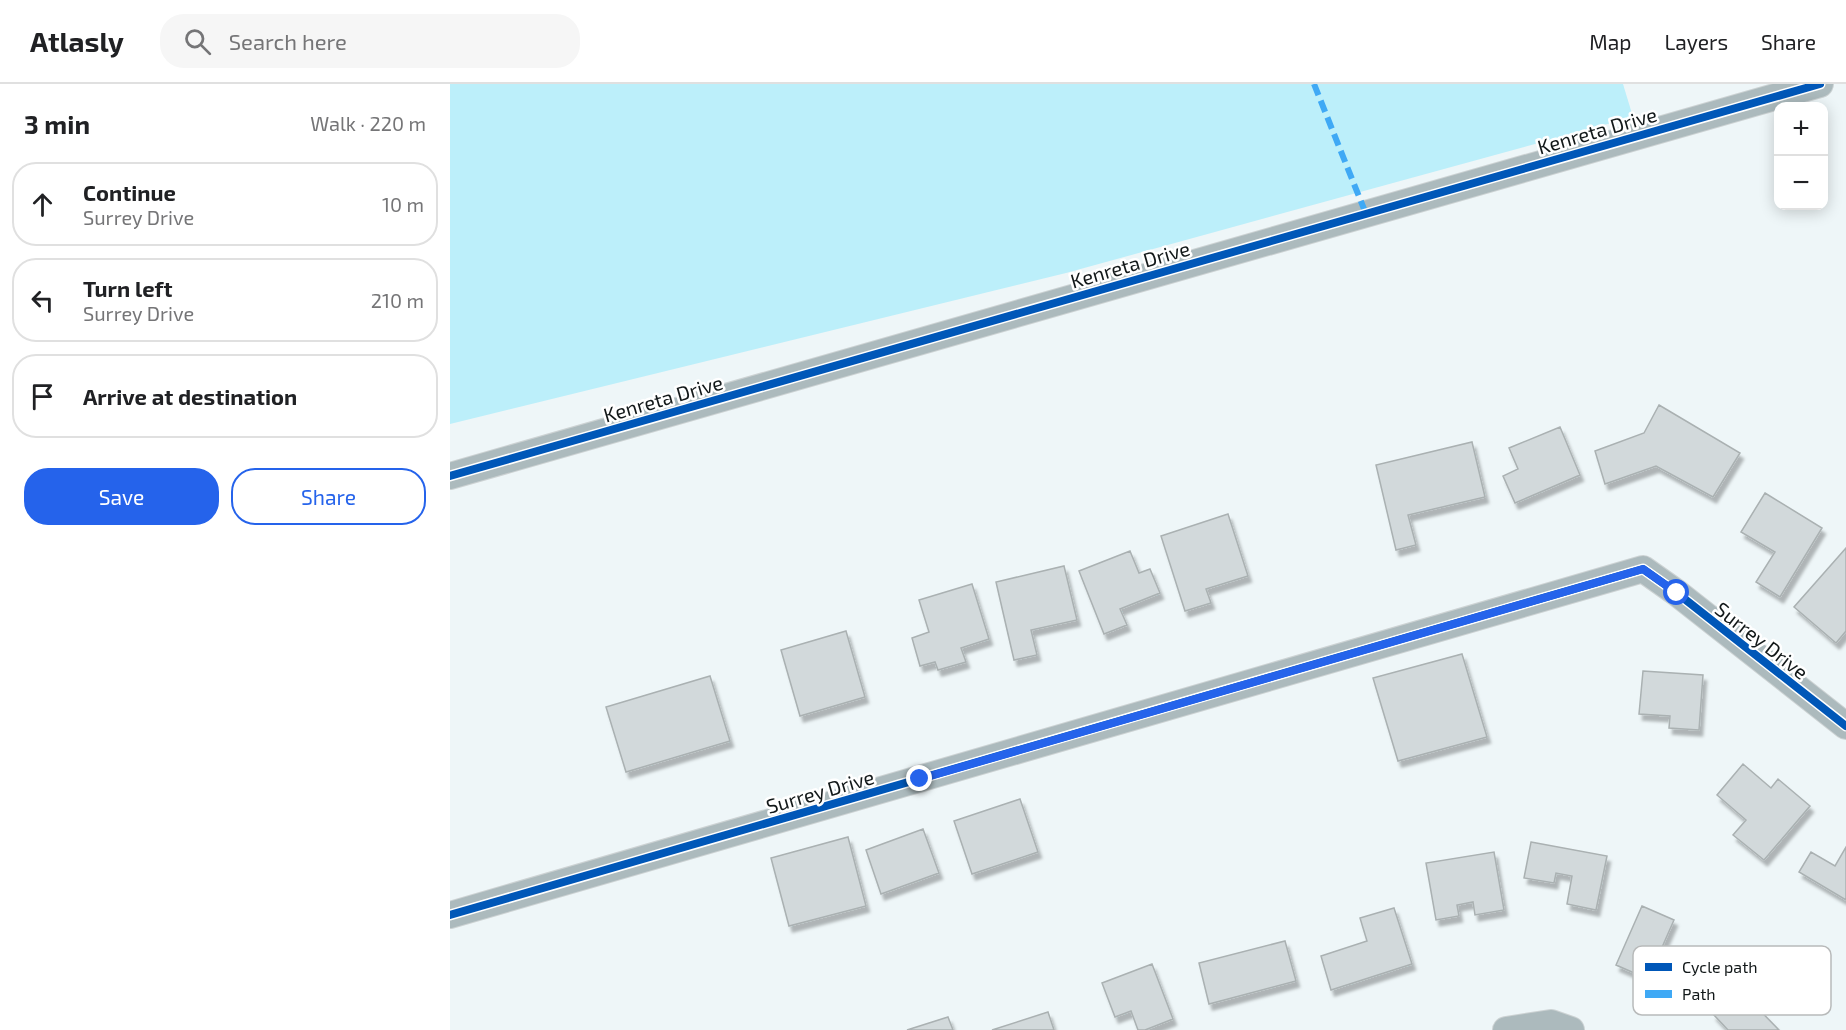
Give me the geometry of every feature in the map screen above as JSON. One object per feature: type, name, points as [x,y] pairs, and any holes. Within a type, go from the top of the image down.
[{"type":"street","name":"Kenreta Drive","points":[[450,476],[1820,84]]},
{"type":"street","name":"Surrey Drive","points":[[450,915],[1643,569],[1844,722]]},
{"type":"street","points":[[1506,1030],[1551,1023],[1571,1030]]},
{"type":"shaded area","points":[[450,84],[1623,84],[1633,117],[1066,273],[450,424]]},
{"type":"building","points":[[1659,405],[1740,453],[1713,497],[1656,466],[1605,484],[1595,451],[1644,433]]},
{"type":"building","points":[[1560,427],[1580,475],[1515,503],[1503,476],[1518,469],[1509,448]]},
{"type":"building","points":[[1472,442],[1485,497],[1408,515],[1416,545],[1396,550],[1376,465]]},
{"type":"building","points":[[1765,493],[1822,528],[1780,597],[1756,582],[1775,552],[1741,532]]},
{"type":"building","points":[[1228,514],[1248,576],[1206,589],[1211,603],[1185,611],[1161,536]]},
{"type":"building","points":[[1846,548],[1846,631],[1836,643],[1794,607]]},
{"type":"building","points":[[1130,551],[1139,573],[1150,569],[1160,593],[1120,609],[1127,625],[1104,634],[1079,571]]},
{"type":"building","points":[[1064,566],[1077,620],[1031,630],[1037,655],[1014,660],[996,582]]},
{"type":"building","points":[[972,584],[989,639],[961,648],[966,662],[938,670],[935,662],[920,666],[912,638],[929,632],[919,600]]},
{"type":"building","points":[[846,631],[865,697],[800,716],[781,650]]},
{"type":"building","points":[[1462,654],[1487,737],[1398,761],[1373,678]]},
{"type":"building","points":[[1643,671],[1703,675],[1699,730],[1669,728],[1670,716],[1639,714]]},
{"type":"building","points":[[710,676],[730,741],[626,772],[606,707]]},
{"type":"building","points":[[1743,764],[1771,788],[1778,779],[1810,806],[1764,860],[1733,835],[1746,820],[1717,795]]},
{"type":"building","points":[[1020,799],[1038,852],[972,874],[954,821]]},
{"type":"building","points":[[923,829],[939,873],[881,894],[866,850]]},
{"type":"building","points":[[848,837],[866,906],[789,926],[771,858]]},
{"type":"building","points":[[1531,842],[1607,856],[1596,910],[1567,904],[1572,876],[1556,873],[1554,883],[1524,878]]},
{"type":"building","points":[[1846,847],[1846,900],[1799,872],[1811,852],[1835,866]]},
{"type":"building","points":[[1494,852],[1504,910],[1475,915],[1473,902],[1457,905],[1459,916],[1436,920],[1426,863]]},
{"type":"building","points":[[1642,906],[1674,920],[1663,946],[1633,946],[1633,972],[1616,965]]},
{"type":"building","points":[[1394,908],[1412,964],[1331,990],[1321,956],[1367,941],[1360,918]]},
{"type":"building","points":[[1285,941],[1296,981],[1209,1004],[1199,963]]},
{"type":"building","points":[[1152,964],[1173,1019],[1145,1030],[1138,1030],[1131,1011],[1115,1017],[1102,983]]},
{"type":"building","points":[[1048,1012],[1054,1030],[992,1030]]},
{"type":"building","points":[[1714,1015],[1764,1015],[1779,1030],[1728,1030]]},
{"type":"building","points":[[948,1017],[953,1030],[907,1030]]},
{"type":"marked path","points":[[1314,84],[1366,214]]},
{"type":"cycle path","points":[[450,476],[1820,84]]},
{"type":"cycle path","points":[[450,915],[1643,569],[1677,593],[1846,726]]},
{"type":"route","points":[[920,779],[1643,569],[1677,593]]}]
